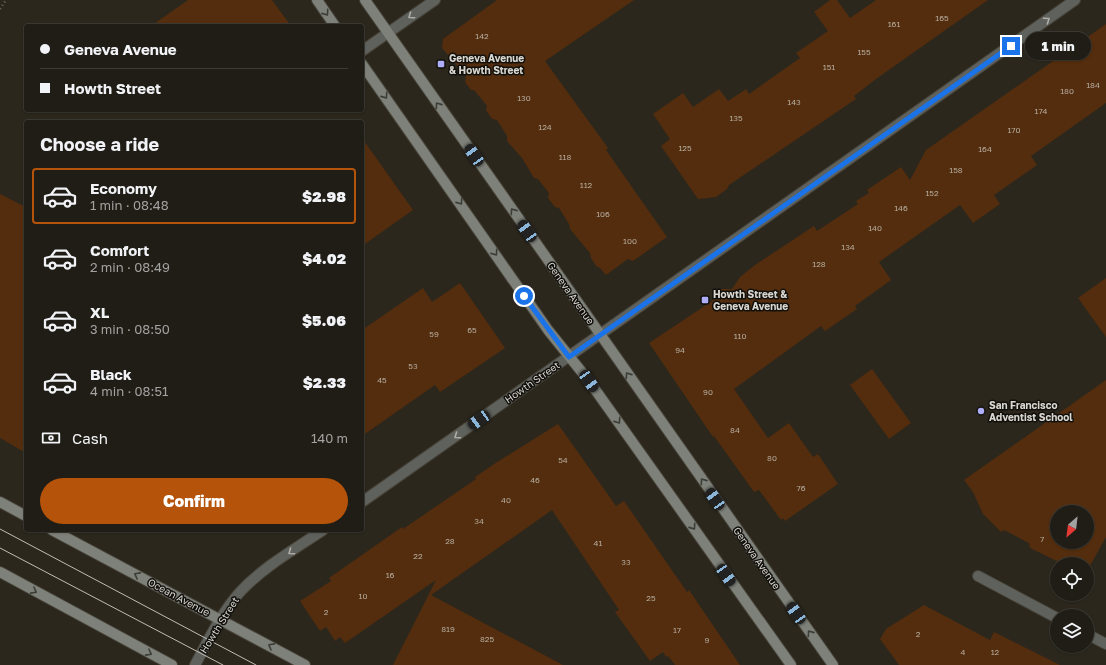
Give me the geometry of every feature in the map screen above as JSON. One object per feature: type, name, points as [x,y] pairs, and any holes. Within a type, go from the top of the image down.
[{"type":"main road","points":[[317,0],[334,24]]},
{"type":"main road","name":"Geneva Avenue","points":[[365,0],[833,665]]},
{"type":"main road","points":[[364,67],[548,330],[589,381],[790,665]]},
{"type":"main road","points":[[0,502],[24,515]]},
{"type":"main road","name":"Ocean Avenue","points":[[56,532],[305,665]]},
{"type":"main road","points":[[0,572],[172,665]]},
{"type":"street","points":[[364,50],[435,0]]},
{"type":"street","name":"Howth Street","points":[[364,501],[1075,0]]},
{"type":"street","name":"Howth Street","points":[[194,665],[221,619],[239,593],[255,578],[320,532]]},
{"type":"street","points":[[978,576],[1050,614]]},
{"type":"street","points":[[1094,638],[1106,644]]},
{"type":"path","points":[[0,9],[6,0]]},
{"type":"building","points":[[188,0],[272,0],[290,24],[154,24]]},
{"type":"building","points":[[497,0],[634,0],[545,61],[608,148],[606,150],[667,237],[633,261],[628,259],[606,275],[596,266],[590,253],[570,229],[569,224],[559,208],[555,207],[548,198],[549,193],[538,179],[534,178],[522,158],[507,141],[507,136],[497,120],[492,119],[486,110],[487,106],[474,90],[471,90],[465,82],[466,76],[442,48],[443,39]]},
{"type":"building","points":[[830,0],[837,0],[850,18],[876,0],[988,0],[876,79],[854,96],[856,99],[729,185],[727,189],[716,197],[698,199],[661,146],[670,139],[653,114],[683,93],[693,107],[719,89],[728,101],[746,89],[749,94],[800,58],[796,53],[828,31],[814,12]]},
{"type":"building","points":[[1106,24],[1106,103],[1031,156],[1037,165],[994,195],[1000,204],[973,223],[960,205],[879,262],[891,280],[855,306],[857,309],[825,331],[821,326],[734,389],[768,438],[789,423],[813,457],[818,454],[838,484],[785,521],[783,518],[781,520],[759,490],[754,492],[714,436],[713,437],[649,343],[715,299],[717,289],[732,289],[740,277],[755,265],[814,226],[817,231],[858,204],[856,201],[869,193],[867,190],[901,167],[910,180],[926,150]]},
{"type":"building","points":[[364,141],[413,210],[364,245]]},
{"type":"building","points":[[0,194],[24,206],[24,452],[0,438]]},
{"type":"building","points":[[1106,278],[1106,337],[1078,298]]},
{"type":"building","points":[[460,283],[505,348],[440,392],[435,385],[364,435],[364,329],[423,288],[432,302]]},
{"type":"building","points":[[872,369],[911,423],[889,439],[850,385]]},
{"type":"building","points":[[1106,380],[1106,537],[1094,559],[1094,557],[1050,558],[1030,548],[1029,543],[1004,530],[1001,532],[983,514],[973,492],[964,480]]},
{"type":"building","points":[[558,424],[616,506],[624,501],[687,592],[689,590],[740,665],[675,665],[663,652],[650,661],[615,612],[619,610],[552,510],[431,595],[563,665],[393,665],[436,580],[345,643],[340,637],[335,641],[326,627],[320,631],[300,601],[331,581],[329,578],[402,527],[403,529],[476,479],[475,477],[497,462]]},
{"type":"building","points":[[924,605],[990,640],[994,632],[1060,665],[899,665],[880,639],[886,629]]},
{"type":"tram line","points":[[0,529],[256,665]]},
{"type":"tram line","points":[[0,548],[223,665]]},
{"type":"place","name":"Geneva Avenue & Howth Street","points":[[441,64]]},
{"type":"place","name":"Howth Street & Geneva Avenue","points":[[705,300]]},
{"type":"place","name":"San Francisco Adventist School","points":[[981,411]]},
{"type":"route","points":[[524,296],[569,357],[1011,46]]}]
